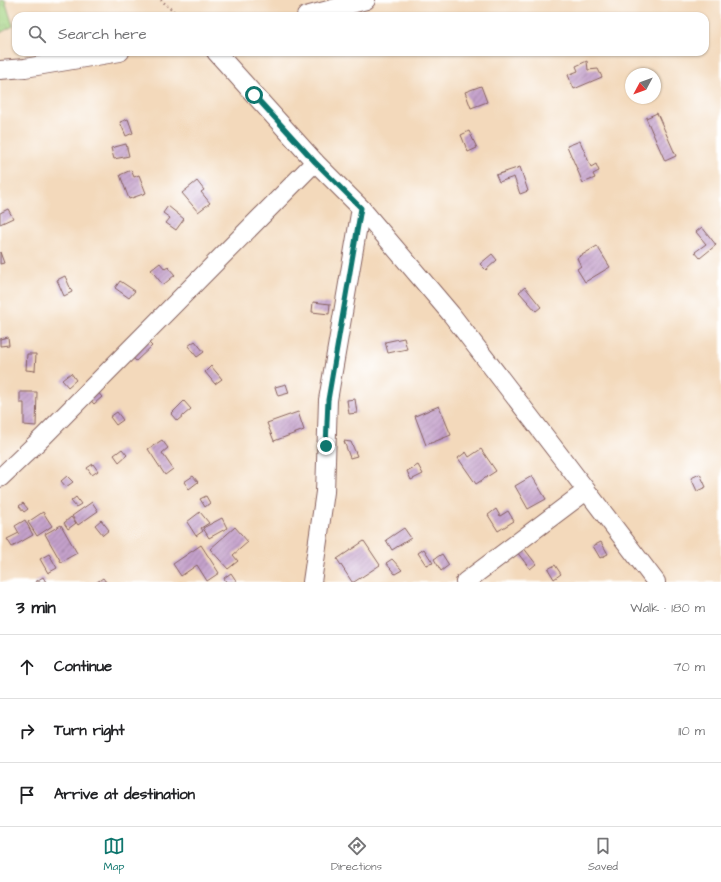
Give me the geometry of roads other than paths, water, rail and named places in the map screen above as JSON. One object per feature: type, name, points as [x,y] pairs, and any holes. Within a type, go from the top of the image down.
[{"type":"street","points":[[321,12],[366,0]]},
{"type":"street","points":[[0,70],[25,68],[96,56]]},
{"type":"street","points":[[220,56],[315,162],[361,208],[451,314],[656,582]]},
{"type":"street","points":[[0,478],[48,432],[315,162]]},
{"type":"street","points":[[312,582],[325,492],[328,400],[361,208]]},
{"type":"street","points":[[465,582],[586,491]]}]
